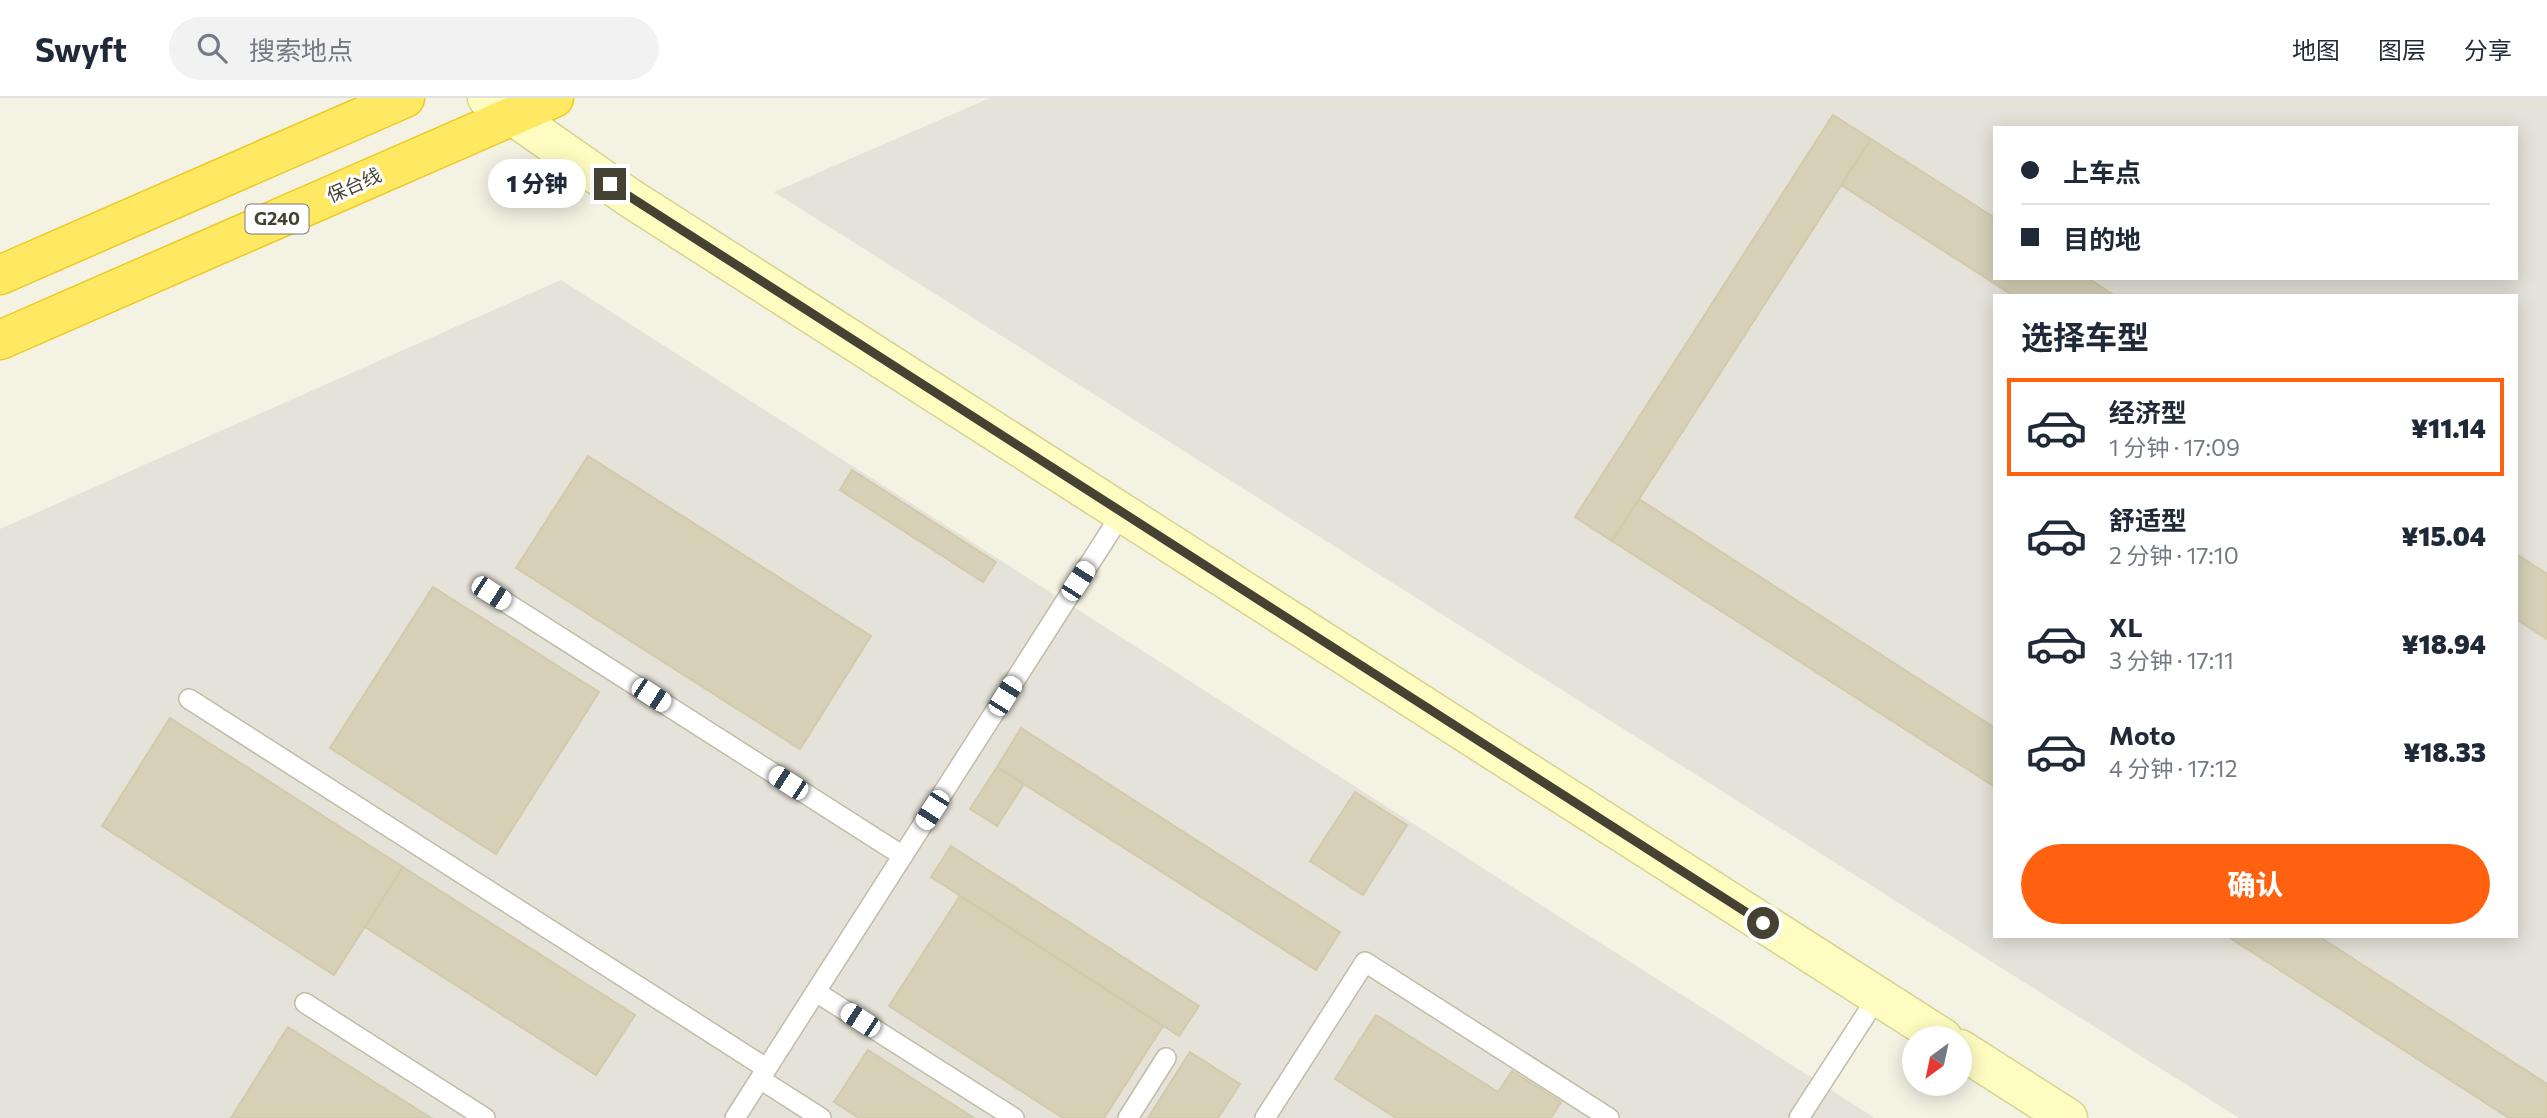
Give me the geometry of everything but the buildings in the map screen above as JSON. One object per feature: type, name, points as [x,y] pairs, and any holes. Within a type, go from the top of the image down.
[{"type":"highway","points":[[0,275],[405,98]]},
{"type":"highway","name":"保台线","points":[[0,340],[500,107],[554,98]]},
{"type":"street","points":[[500,107],[630,198],[1924,1026]]},
{"type":"street","points":[[1972,1057],[2068,1118]]},
{"type":"lane","points":[[735,1118],[1122,513]]},
{"type":"lane","points":[[491,593],[902,856]]},
{"type":"lane","points":[[189,699],[763,1074],[821,1118]]},
{"type":"lane","points":[[1265,1118],[1365,962],[1609,1118]]},
{"type":"lane","points":[[816,992],[1014,1118]]},
{"type":"lane","points":[[1799,1118],[1878,996]]},
{"type":"lane","points":[[305,1003],[485,1118]]},
{"type":"lane","points":[[1128,1118],[1166,1058]]},
{"type":"shaded area","points":[[990,98],[2547,98],[2547,1118],[2239,1118],[774,192]]},
{"type":"shaded area","points":[[561,280],[1875,1118],[0,1118],[0,529]]},
{"type":"route","points":[[610,184],[1763,923]]}]
